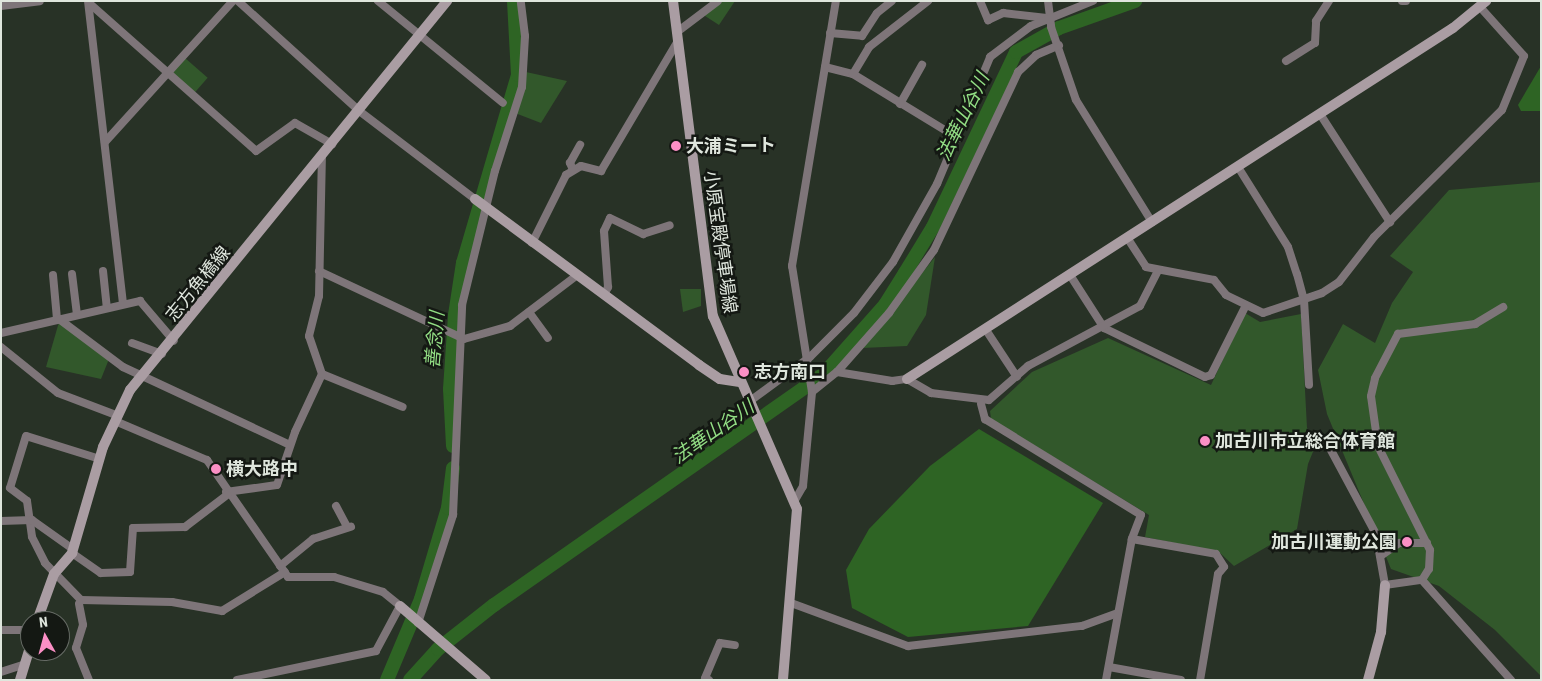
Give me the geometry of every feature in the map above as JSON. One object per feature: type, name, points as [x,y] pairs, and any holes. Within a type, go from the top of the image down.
[{"type":"main road","name":"志方魚橋線","points":[[41,611],[54,574],[73,551],[100,459],[116,418],[143,375],[174,341],[447,1]]},
{"type":"main road","name":"小原宝殿停車場線","points":[[673,1],[707,290],[719,337],[762,425],[795,500],[797,546],[783,680]]},
{"type":"main road","points":[[907,378],[986,330],[1320,114],[1483,4]]},
{"type":"main road","points":[[475,199],[576,276],[720,379],[740,382]]},
{"type":"main road","points":[[1368,680],[1381,632],[1385,585]]},
{"type":"main road","points":[[403,608],[474,676],[486,680]]},
{"type":"main road","points":[[20,680],[26,661]]},
{"type":"street","points":[[1,6],[40,1]]},
{"type":"street","points":[[105,142],[232,1]]},
{"type":"street","points":[[238,1],[358,110],[475,199]]},
{"type":"street","points":[[378,1],[419,38],[503,103]]},
{"type":"street","points":[[417,622],[452,515],[459,447],[459,336],[468,272],[522,87],[521,1]]},
{"type":"street","points":[[532,243],[573,170],[582,166],[601,171],[677,37],[718,1]]},
{"type":"street","points":[[795,500],[806,468],[812,392],[805,361],[792,266],[836,1]]},
{"type":"street","points":[[830,33],[862,36],[877,12],[892,1]]},
{"type":"street","points":[[853,74],[869,46],[928,1]]},
{"type":"street","points":[[980,1],[988,20],[1003,13],[1049,18]]},
{"type":"street","points":[[1048,1],[1051,27],[1089,125],[1152,222]]},
{"type":"street","points":[[751,403],[805,361],[854,313],[900,251],[958,138],[990,57],[1009,39],[1049,18],[1093,1]]},
{"type":"street","points":[[1286,61],[1315,42],[1316,21],[1330,1]]},
{"type":"street","points":[[88,2],[256,151],[295,123],[332,144]]},
{"type":"street","points":[[88,2],[123,304]]},
{"type":"street","points":[[1128,238],[1146,267],[1214,280],[1226,295],[1263,312],[1304,300],[1339,282],[1390,222],[1502,110],[1524,56],[1483,4]]},
{"type":"street","points":[[812,392],[837,372],[889,313],[934,250],[1018,72],[1036,55],[1059,45]]},
{"type":"street","points":[[900,104],[922,65]]},
{"type":"street","points":[[825,67],[853,74],[958,138]]},
{"type":"street","points":[[1320,114],[1390,222]]},
{"type":"street","points":[[573,170],[570,163],[580,145]]},
{"type":"street","points":[[1,521],[30,520],[101,573],[130,572],[133,528],[185,527],[227,493],[277,485],[290,445],[322,374],[309,336],[319,271],[322,158]]},
{"type":"street","points":[[1238,167],[1288,248],[1304,300],[1309,385]]},
{"type":"street","points":[[604,295],[608,287],[604,232],[610,218],[644,234],[670,225]]},
{"type":"street","points":[[837,372],[892,381],[907,378],[932,393],[989,400],[1028,366],[1104,328],[1140,306],[1158,270]]},
{"type":"street","points":[[102,271],[107,308]]},
{"type":"street","points":[[319,271],[459,336],[510,326],[576,276]]},
{"type":"street","points":[[72,274],[77,315]]},
{"type":"street","points":[[52,276],[58,319],[111,360],[211,412],[290,445]]},
{"type":"street","points":[[1070,276],[1104,328],[1204,377],[1211,375],[1246,305]]},
{"type":"street","points":[[1,333],[140,301],[174,341]]},
{"type":"street","points":[[1422,580],[1430,564],[1427,543],[1378,446],[1371,396],[1375,378],[1398,334],[1475,324],[1504,307]]},
{"type":"street","points":[[529,312],[548,338]]},
{"type":"street","points":[[986,330],[1017,377]]},
{"type":"street","points":[[132,343],[162,354]]},
{"type":"street","points":[[1,347],[58,393],[201,456],[211,464],[227,493],[282,569],[293,578],[346,580],[384,592],[403,608],[376,651],[239,680]]},
{"type":"street","points":[[322,374],[402,407]]},
{"type":"street","points":[[981,404],[985,419],[1141,516],[1132,539],[1106,680]]},
{"type":"street","points":[[100,459],[22,438],[10,488],[27,501],[37,550],[54,574],[81,600],[172,602],[222,611],[282,569],[313,539],[349,527],[336,506]]},
{"type":"street","points":[[1325,439],[1362,505],[1382,555],[1385,585],[1422,580]]},
{"type":"street","points":[[1132,539],[1216,554],[1224,567],[1218,574],[1200,680]]},
{"type":"street","points":[[1382,555],[1399,543],[1427,543]]},
{"type":"street","points":[[1422,580],[1511,680]]},
{"type":"street","points":[[792,603],[908,646],[1082,626],[1118,613]]},
{"type":"street","points":[[79,604],[83,625],[76,648],[89,680]]},
{"type":"street","points":[[1,630],[20,630]]},
{"type":"street","points":[[709,680],[705,678],[720,643],[735,645]]},
{"type":"street","points":[[1,672],[25,664]]},
{"type":"street","points":[[1109,666],[1181,680]]},
{"type":"shaded area","points":[[721,1],[735,1],[719,25],[702,14]]},
{"type":"shaded area","points":[[185,58],[208,78],[195,93],[172,73]]},
{"type":"shaded area","points":[[1541,66],[1541,111],[1521,111],[1518,105]]},
{"type":"shaded area","points":[[526,72],[567,81],[541,123],[515,113]]},
{"type":"shaded area","points":[[1541,182],[1541,676],[1495,630],[1439,586],[1391,569],[1327,414],[1318,370],[1343,324],[1375,343],[1392,303],[1413,272],[1390,256],[1449,190]]},
{"type":"shaded area","points":[[935,257],[926,315],[907,346],[862,348]]},
{"type":"shaded area","points":[[680,289],[701,289],[701,306],[683,312]]},
{"type":"shaded area","name":"加古川市立総合体育館","points":[[1245,313],[1260,322],[1301,314],[1307,428],[1317,442],[1308,464],[1297,529],[1234,566],[1219,552],[1145,537],[1149,515],[991,419],[990,411],[1032,372],[1108,338],[1211,385]]},
{"type":"shaded area","points":[[59,322],[109,359],[101,379],[46,367]]},
{"type":"shaded area","points":[[979,429],[1103,503],[1028,626],[908,637],[852,608],[846,570],[869,529],[930,466]]},
{"type":"waterway","name":"善念川","points":[[453,446],[450,389],[455,315],[463,263],[518,75],[514,1]]},
{"type":"waterway","name":"法華山谷川","points":[[410,680],[438,649],[494,605],[823,375],[885,305],[933,227],[1016,52],[1059,28],[1135,1]]},
{"type":"waterway","name":"善念川","points":[[387,680],[421,599],[448,508],[453,468]]},
{"type":"place","name":"大浦ミート","points":[[676,146]]},
{"type":"place","name":"志方南口","points":[[744,372]]},
{"type":"place","name":"加古川市立総合体育館","points":[[1205,441]]},
{"type":"place","name":"横大路中","points":[[216,469]]},
{"type":"place","name":"加古川運動公園","points":[[1407,542]]}]
